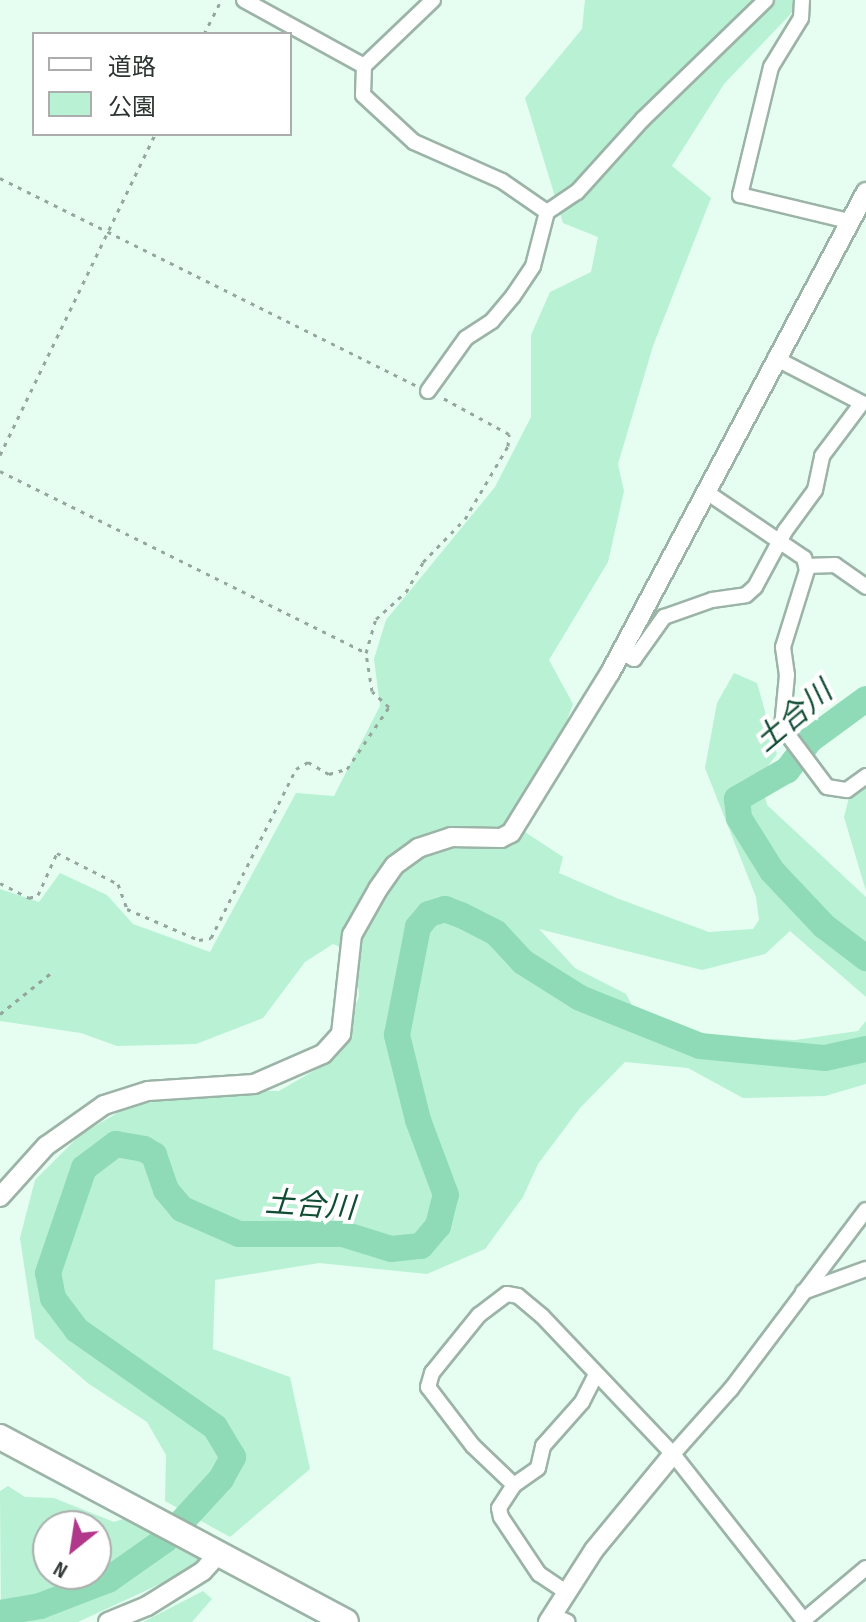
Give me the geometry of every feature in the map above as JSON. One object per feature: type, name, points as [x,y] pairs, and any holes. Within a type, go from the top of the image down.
[{"type":"highway","points":[[0,1437],[346,1622]]},
{"type":"street","points":[[244,0],[364,66]]},
{"type":"street","points":[[433,0],[364,66],[363,95],[414,142],[502,181],[547,212]]},
{"type":"street","points":[[428,391],[466,338],[492,321],[533,266],[547,212],[577,192],[643,119],[766,0]]},
{"type":"street","points":[[802,0],[801,18],[771,67],[740,195],[848,221]]},
{"type":"street","points":[[0,1197],[55,1139],[104,1105],[148,1091],[254,1084],[323,1054],[341,1034],[352,935],[395,865],[418,848],[451,837],[501,838],[511,833],[621,652],[848,221],[864,198]]},
{"type":"street","points":[[621,652],[634,659],[664,617],[712,600],[746,595],[815,490],[822,456],[862,403],[775,358]]},
{"type":"street","points":[[705,491],[804,558],[806,566],[783,647],[787,675],[780,714],[790,739],[827,787],[847,790],[866,776]]},
{"type":"street","points":[[806,566],[835,565],[866,587]]},
{"type":"street","points":[[556,1620],[566,1592],[673,1454],[731,1389],[801,1292],[866,1210]]},
{"type":"street","points":[[801,1292],[866,1269]]},
{"type":"street","points":[[514,1485],[431,1398],[432,1373],[479,1315],[500,1296],[513,1294],[542,1316],[673,1454],[804,1621],[866,1568]]},
{"type":"street","points":[[566,1592],[539,1574],[501,1517],[499,1508],[514,1485],[538,1468],[543,1446],[582,1402],[596,1375]]},
{"type":"street","points":[[108,1622],[147,1606],[203,1571],[210,1549]]},
{"type":"path","points":[[205,32],[221,0]]},
{"type":"path","points":[[0,455],[154,136]]},
{"type":"path","points":[[0,178],[509,434],[508,446],[465,519],[423,562],[406,592],[376,619],[366,653],[372,691],[389,707],[347,769],[329,774],[308,762],[296,769],[211,938],[199,940],[127,909],[118,884],[57,853],[38,895],[29,898],[0,883]]},
{"type":"path","points":[[0,471],[366,653]]},
{"type":"path","points":[[0,1014],[51,973]]},
{"type":"green space","points":[[585,0],[804,0],[724,84],[672,166],[711,198],[653,346],[618,464],[624,491],[608,562],[549,660],[573,704],[525,832],[563,857],[559,873],[619,899],[709,932],[753,929],[759,920],[756,897],[705,768],[717,703],[734,673],[757,683],[777,754],[760,777],[767,805],[866,897],[866,997],[790,931],[765,954],[702,970],[539,929],[575,968],[626,994],[633,1007],[665,1023],[714,1037],[795,1040],[858,1031],[866,1021],[866,1084],[825,1096],[743,1098],[688,1068],[625,1062],[580,1108],[538,1164],[523,1197],[485,1249],[427,1274],[319,1263],[215,1280],[213,1349],[290,1377],[310,1469],[230,1537],[165,1501],[166,1455],[147,1422],[89,1384],[35,1338],[20,1238],[35,1180],[80,1135],[129,1106],[220,1091],[279,1091],[336,1058],[359,996],[355,953],[333,944],[305,962],[263,1018],[196,1044],[117,1046],[81,1033],[0,1021],[0,889],[39,902],[60,873],[107,895],[133,924],[210,952],[296,793],[334,796],[380,706],[374,659],[386,620],[495,487],[531,417],[531,335],[550,292],[591,272],[598,237],[563,223],[525,98],[582,29]]},
{"type":"green space","points":[[866,787],[866,891],[844,817],[850,793]]},
{"type":"green space","points":[[8,1486],[25,1497],[54,1498],[84,1510],[32,1510],[32,1590],[112,1590],[112,1521],[132,1516],[198,1550],[200,1560],[186,1572],[78,1622],[1,1622],[0,1491]]},
{"type":"green space","points":[[203,1591],[212,1599],[192,1622],[143,1622]]},
{"type":"waterway","name":"土合川","points":[[866,699],[810,740],[787,770],[737,799],[739,818],[772,871],[824,926],[866,958]]},
{"type":"waterway","name":"土合川","points":[[0,1613],[40,1606],[108,1580],[165,1540],[221,1479],[233,1457],[215,1427],[77,1330],[53,1298],[48,1273],[84,1168],[116,1144],[144,1149],[154,1155],[166,1190],[182,1209],[239,1234],[343,1234],[391,1249],[421,1246],[438,1226],[446,1195],[418,1120],[397,1035],[418,927],[429,914],[445,909],[461,915],[496,933],[523,962],[580,998],[700,1046],[825,1058],[866,1049]]}]
